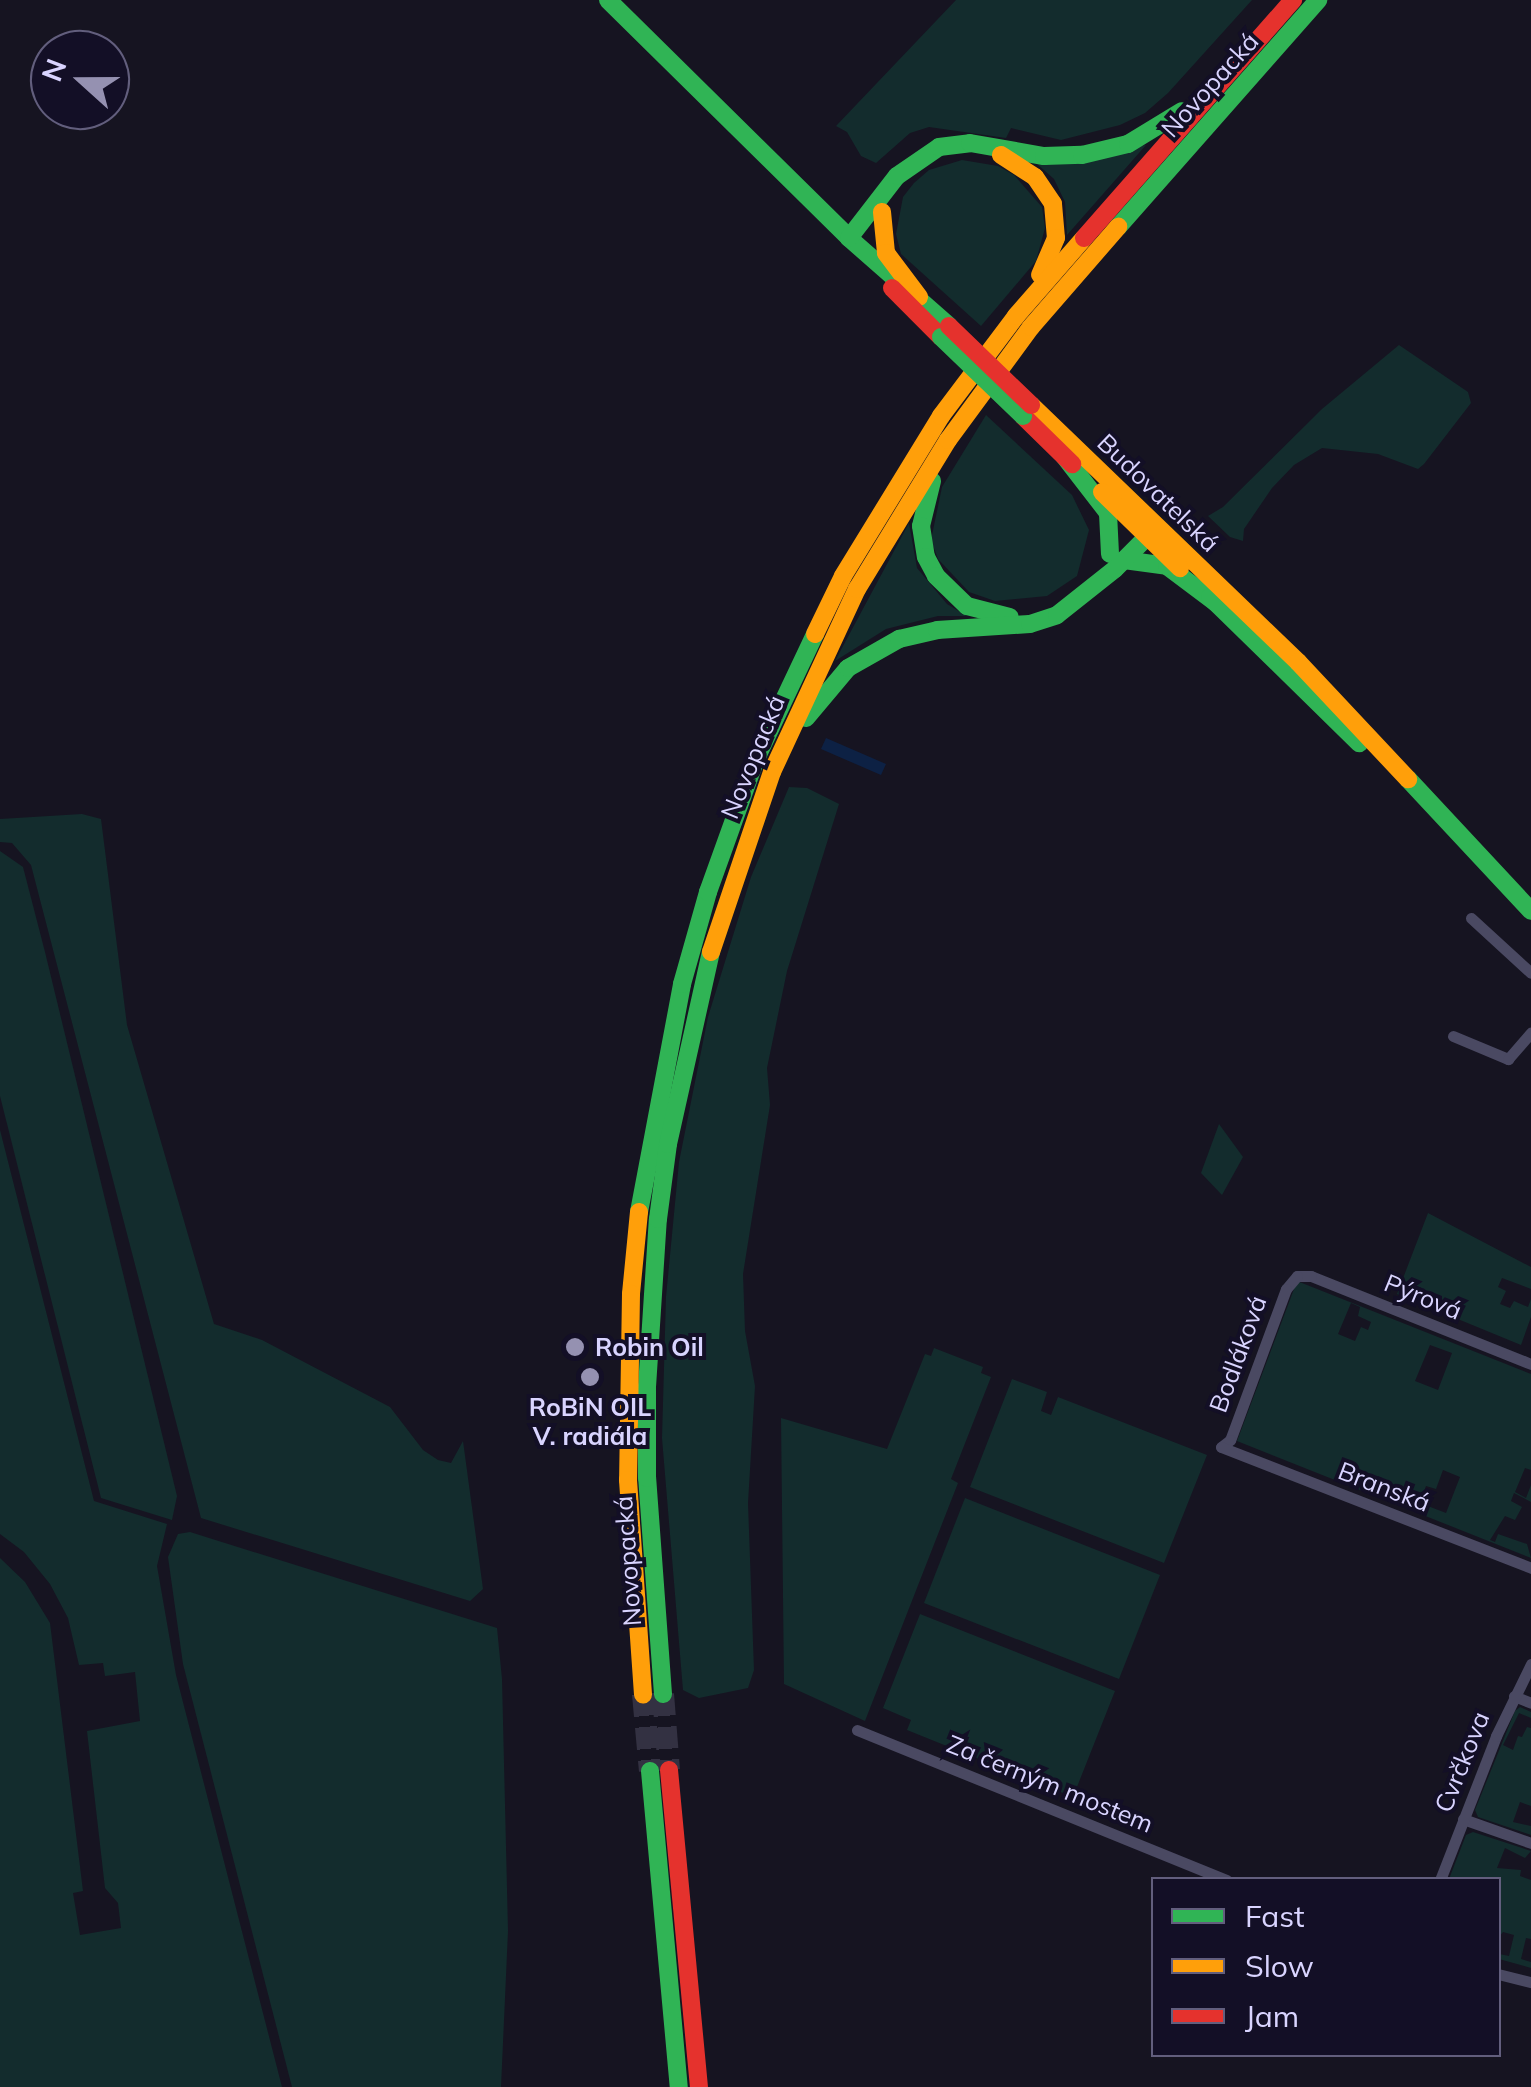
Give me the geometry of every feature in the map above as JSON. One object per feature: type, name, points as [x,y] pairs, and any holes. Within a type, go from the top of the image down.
[{"type":"main road","name":"Budovatelská","points":[[608,0],[1147,528],[1218,605],[1419,796]]},
{"type":"main road","name":"Novopacká","points":[[643,1694],[628,1480],[631,1294],[650,1135],[682,984],[731,826],[799,661],[900,478],[1016,316],[1293,0]]},
{"type":"main road","name":"Novopacká","points":[[663,1694],[647,1478],[647,1386],[658,1220],[668,1144],[700,992],[726,902],[772,772],[838,625],[948,440],[1031,327],[1318,0]]},
{"type":"main road","points":[[849,238],[897,176],[939,148],[985,144],[1063,157],[1102,152],[1148,134],[1226,75]]},
{"type":"main road","points":[[849,238],[882,212],[907,177],[944,154],[992,152],[1029,171],[1052,204],[1056,238],[1016,316]]},
{"type":"main road","points":[[882,212],[886,253],[918,297]]},
{"type":"main road","name":"Budovatelská","points":[[849,238],[918,297],[945,331]]},
{"type":"main road","name":"Budovatelská","points":[[1027,410],[1064,456],[1298,662],[1531,912]]},
{"type":"main road","points":[[948,440],[924,502],[921,526],[930,566],[958,599],[998,616],[1042,612],[1068,599],[1117,557]]},
{"type":"main road","points":[[1064,456],[1108,513],[1117,557]]},
{"type":"main road","points":[[772,772],[824,693],[873,652],[924,632],[1047,619],[1147,528]]},
{"type":"main road","points":[[1117,557],[1167,566],[1218,605]]},
{"type":"main road","points":[[680,2087],[659,1771],[699,2087]]},
{"type":"street","points":[[1471,918],[1531,973]]},
{"type":"street","points":[[1453,1036],[1508,1060],[1531,1033]]},
{"type":"street","name":"Pýrová","points":[[1297,1276],[1311,1276],[1531,1364]]},
{"type":"street","name":"Bodláková","points":[[1221,1448],[1230,1440],[1286,1289],[1297,1276]]},
{"type":"street","name":"Branská","points":[[1221,1448],[1531,1568]]},
{"type":"street","name":"Cvrčkova","points":[[1441,1877],[1514,1696],[1531,1664]]},
{"type":"street","points":[[1514,1696],[1531,1703]]},
{"type":"street","name":"Za černým mostem","points":[[857,1730],[1220,1877]]},
{"type":"street","points":[[1464,1820],[1531,1842]]},
{"type":"street","points":[[1501,1975],[1531,1982]]},
{"type":"green space","points":[[956,0],[1252,0],[1168,93],[1145,113],[1120,125],[1061,140],[1011,128],[1006,138],[929,127],[910,133],[876,163],[861,156],[847,132],[836,126]]},
{"type":"green space","points":[[1146,145],[1067,235],[1065,202],[1054,179],[1036,163]]},
{"type":"green space","points":[[962,160],[998,166],[1014,175],[1042,207],[1045,228],[1036,261],[981,326],[901,254],[896,234],[903,197],[914,183],[929,170]]},
{"type":"green space","points":[[1399,345],[1468,392],[1471,403],[1424,464],[1418,469],[1378,454],[1322,448],[1294,465],[1272,488],[1244,529],[1243,541],[1230,537],[1208,516],[1223,507],[1322,409]]},
{"type":"green space","points":[[986,415],[1072,495],[1089,530],[1077,576],[1047,596],[995,601],[969,592],[938,559],[931,540],[942,487]]},
{"type":"green space","points":[[909,523],[917,568],[947,604],[967,616],[938,616],[886,629],[835,661]]},
{"type":"green space","points":[[789,787],[807,788],[839,804],[787,971],[767,1068],[770,1105],[743,1274],[745,1331],[755,1386],[748,1503],[754,1670],[748,1688],[699,1698],[683,1690],[662,1438],[666,1297],[679,1162],[708,1017],[751,877]]},
{"type":"green space","points":[[82,814],[101,819],[127,1025],[214,1324],[262,1340],[390,1407],[423,1450],[438,1460],[451,1463],[463,1441],[483,1589],[470,1601],[201,1518],[31,865],[12,843],[0,842],[0,819]]},
{"type":"green space","points":[[0,851],[23,867],[45,952],[177,1496],[172,1520],[101,1498],[0,1096]]},
{"type":"green space","points":[[1219,1124],[1243,1157],[1222,1195],[1201,1173]]},
{"type":"green space","points":[[0,1130],[94,1501],[167,1524],[157,1566],[176,1675],[282,2087],[0,2087],[0,1558],[25,1582],[50,1623],[83,1891],[73,1893],[80,1935],[121,1928],[118,1903],[105,1888],[87,1731],[140,1721],[135,1672],[105,1676],[103,1663],[79,1665],[68,1618],[50,1584],[24,1552],[0,1534]]},
{"type":"green space","points":[[1428,1213],[1531,1267],[1531,1289],[1502,1278],[1498,1287],[1506,1291],[1500,1304],[1510,1308],[1514,1301],[1528,1307],[1531,1299],[1531,1317],[1521,1345],[1397,1294]]},
{"type":"green space","points":[[1297,1281],[1531,1374],[1531,1470],[1525,1468],[1515,1492],[1526,1498],[1531,1485],[1531,1502],[1514,1493],[1511,1501],[1522,1507],[1515,1520],[1505,1516],[1490,1540],[1495,1542],[1498,1534],[1527,1544],[1531,1558],[1237,1441]],"holes":[[[1351,1303],[1360,1307],[1358,1316],[1371,1322],[1368,1330],[1361,1327],[1355,1341],[1338,1334]],[[1430,1345],[1452,1353],[1438,1390],[1415,1381]],[[1443,1470],[1460,1477],[1446,1513],[1420,1503],[1426,1486],[1436,1489]]]},
{"type":"green space","points":[[934,1348],[983,1367],[981,1373],[991,1377],[951,1479],[958,1483],[865,1721],[784,1684],[781,1418],[887,1449],[925,1354],[931,1356]]},
{"type":"green space","points":[[1012,1379],[1047,1392],[1041,1411],[1051,1415],[1058,1397],[1207,1455],[1164,1563],[970,1487]]},
{"type":"green space","points":[[965,1498],[1160,1575],[1119,1679],[924,1603]]},
{"type":"green space","points":[[190,1532],[497,1628],[502,1679],[508,1931],[501,2087],[292,2087],[183,1664],[168,1557],[178,1534]]},
{"type":"green space","points":[[920,1614],[1115,1691],[1073,1797],[907,1730],[911,1720],[883,1708]]},
{"type":"green space","points":[[1520,1707],[1531,1712],[1531,1718],[1519,1713],[1503,1745],[1513,1750],[1518,1736],[1531,1728],[1531,1806],[1520,1802],[1513,1822],[1531,1826],[1531,1835],[1478,1817],[1475,1810],[1515,1711]]},
{"type":"green space","points":[[1473,1832],[1531,1851],[1525,1858],[1505,1848],[1497,1868],[1521,1870],[1520,1876],[1531,1880],[1531,1939],[1526,1938],[1521,1959],[1531,1962],[1531,1968],[1501,1960],[1501,1954],[1509,1956],[1514,1935],[1501,1934],[1501,1877],[1450,1877],[1466,1835]]},
{"type":"water","points":[[826,738],[886,764],[881,775],[821,749]]},
{"type":"tunnel","points":[[643,1694],[650,1771]]},
{"type":"tunnel","points":[[663,1694],[669,1770]]},
{"type":"traffic: fast","points":[[608,0],[849,238],[949,326]]},
{"type":"traffic: fast","points":[[1118,227],[1318,0]]},
{"type":"traffic: fast","points":[[849,238],[897,176],[939,147],[970,143],[1044,156],[1082,155],[1128,144],[1182,111]]},
{"type":"traffic: fast","points":[[941,337],[1023,416]]},
{"type":"traffic: fast","points":[[1064,456],[1108,513],[1110,554]]},
{"type":"traffic: fast","points":[[932,481],[921,526],[926,557],[936,576],[967,606],[1010,617]]},
{"type":"traffic: fast","points":[[806,718],[848,668],[899,639],[937,630],[1030,624],[1057,615],[1115,569],[1156,528]]},
{"type":"traffic: fast","points":[[1124,560],[1167,566],[1219,605]]},
{"type":"traffic: fast","points":[[1210,597],[1359,743]]},
{"type":"traffic: fast","points":[[639,1212],[682,984],[708,892],[756,759],[815,634]]},
{"type":"traffic: fast","points":[[1408,779],[1531,911]]},
{"type":"traffic: fast","points":[[663,1694],[647,1478],[647,1387],[658,1219],[668,1144],[711,952]]},
{"type":"traffic: fast","points":[[650,1771],[679,2087]]},
{"type":"traffic: slow","points":[[1001,155],[1035,177],[1053,204],[1056,238],[1040,275]]},
{"type":"traffic: slow","points":[[882,212],[886,253],[919,297]]},
{"type":"traffic: slow","points":[[711,952],[772,772],[857,589],[948,440],[1031,327],[1118,227]]},
{"type":"traffic: slow","points":[[815,634],[843,576],[941,416],[1016,316],[1084,238]]},
{"type":"traffic: slow","points":[[1031,405],[1298,662],[1408,779]]},
{"type":"traffic: slow","points":[[1102,492],[1180,568]]},
{"type":"traffic: slow","points":[[639,1212],[631,1294],[628,1480],[643,1694]]},
{"type":"traffic: jam","points":[[1084,238],[1293,0]]},
{"type":"traffic: jam","points":[[892,288],[941,337]]},
{"type":"traffic: jam","points":[[949,326],[1031,405]]},
{"type":"traffic: jam","points":[[1023,416],[1072,464]]},
{"type":"traffic: jam","points":[[669,1770],[699,2087]]},
{"type":"place","name":"Robin Oil","points":[[575,1347]]},
{"type":"place","name":"RoBiN OIL V. radiála","points":[[590,1377]]}]
